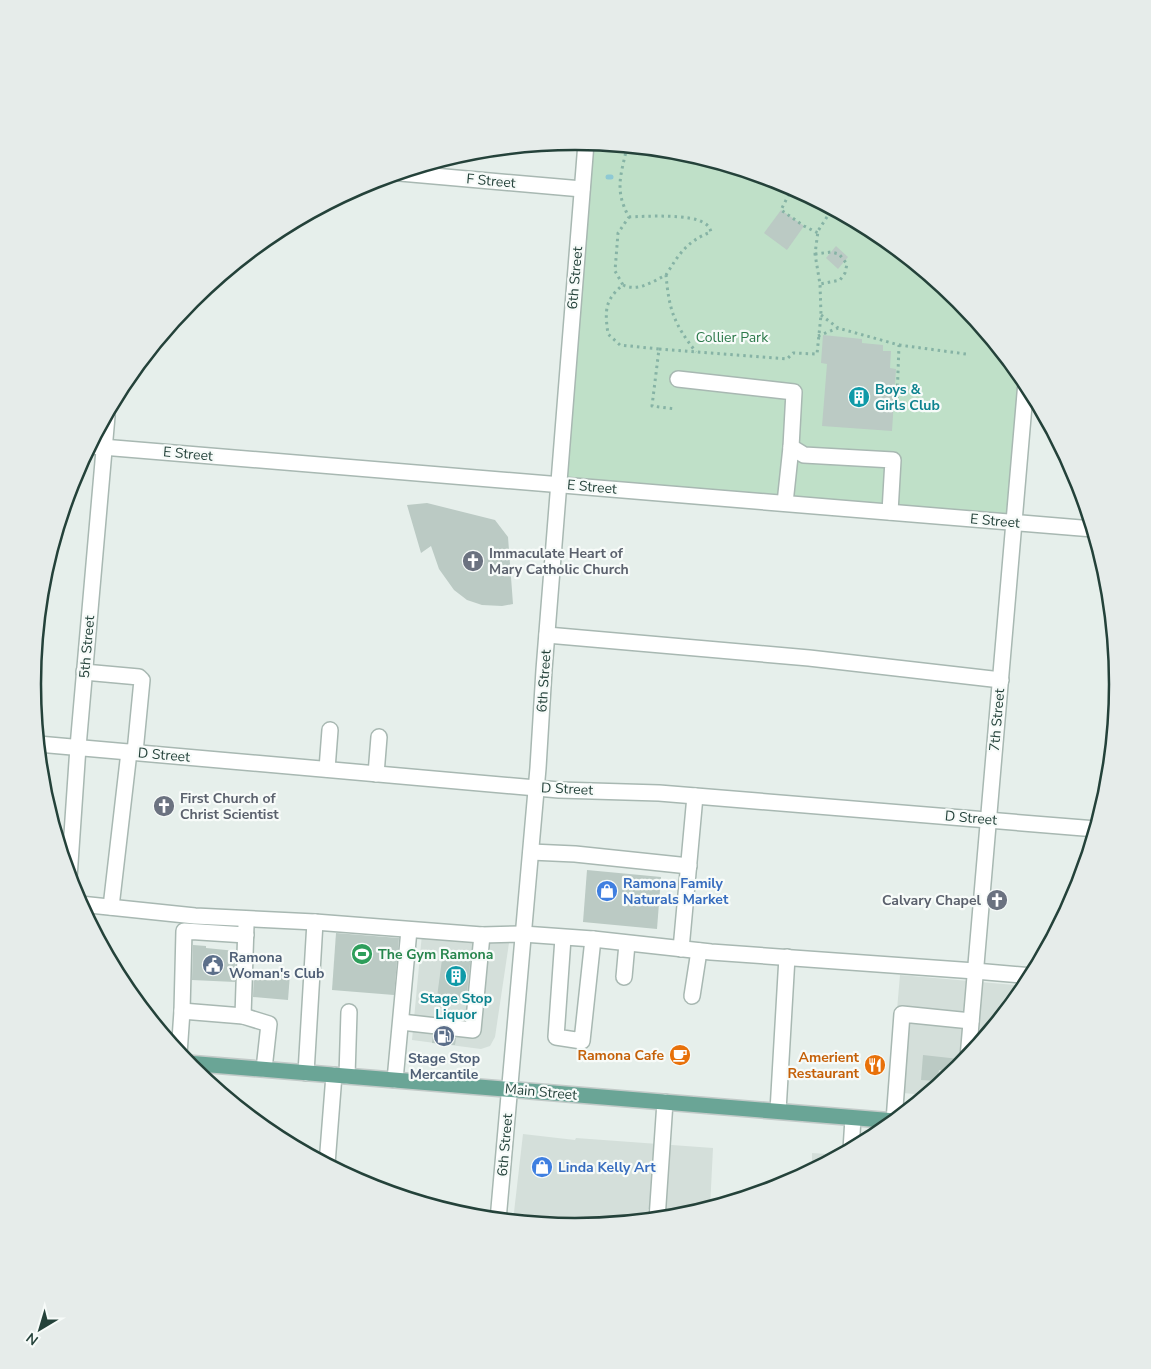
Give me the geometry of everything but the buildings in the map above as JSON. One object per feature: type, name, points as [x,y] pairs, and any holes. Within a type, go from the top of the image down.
[{"type":"main road","name":"Main Street","points":[[200,1064],[884,1120]]},
{"type":"street","name":"6th Street","points":[[499,1213],[537,788],[558,484],[585,150]]},
{"type":"street","name":"F Street","points":[[417,175],[582,189]]},
{"type":"street","points":[[678,379],[794,392],[785,503]]},
{"type":"street","name":"7th Street","points":[[969,1045],[1025,396]]},
{"type":"street","name":"E Street","points":[[97,447],[1086,528]]},
{"type":"street","name":"5th Street","points":[[70,857],[84,672],[97,447]]},
{"type":"street","points":[[791,447],[804,455],[893,460],[890,512]]},
{"type":"street","points":[[547,636],[808,658],[1001,680]]},
{"type":"street","points":[[84,672],[139,677],[142,680],[111,907]]},
{"type":"street","points":[[327,769],[330,730]]},
{"type":"street","points":[[376,774],[379,737]]},
{"type":"street","name":"D Street","points":[[45,745],[537,788],[695,796],[1090,829]]},
{"type":"street","points":[[681,949],[695,796]]},
{"type":"street","points":[[531,852],[575,854],[689,866]]},
{"type":"street","points":[[89,905],[195,916],[315,922],[482,935],[523,934],[593,939],[698,951],[976,970],[1024,975]]},
{"type":"street","points":[[243,1016],[246,918]]},
{"type":"street","points":[[306,1073],[315,922]]},
{"type":"street","points":[[395,1080],[409,930]]},
{"type":"street","points":[[180,1043],[184,931],[246,935]]},
{"type":"street","points":[[401,1022],[473,1030],[482,935]]},
{"type":"street","points":[[563,938],[556,1037],[582,1041],[593,939]]},
{"type":"street","points":[[624,977],[627,944]]},
{"type":"street","points":[[692,996],[698,951]]},
{"type":"street","points":[[778,1111],[787,957]]},
{"type":"street","points":[[182,1011],[243,1016],[269,1024],[264,1069]]},
{"type":"street","points":[[328,1158],[349,1012]]},
{"type":"street","points":[[895,1113],[902,1014],[971,1021]]},
{"type":"street","points":[[658,1212],[665,1102]]},
{"type":"street","points":[[852,1142],[853,1118]]},
{"type":"path","points":[[625,153],[620,174],[619,190],[623,205],[630,217]]},
{"type":"path","points":[[789,195],[781,210],[818,233]]},
{"type":"path","points":[[623,285],[612,293],[605,314],[608,334],[620,345],[787,359],[793,353],[817,354],[821,315],[820,284],[815,254],[818,233],[829,214]]},
{"type":"path","points":[[661,216],[703,222],[710,228],[710,232],[696,238],[686,246],[666,275],[645,286],[630,288],[623,285],[615,271],[618,233],[630,217],[661,216]]},
{"type":"path","points":[[815,254],[831,252],[839,254],[847,264],[845,273],[840,280],[820,284]]},
{"type":"path","points":[[666,275],[672,314],[678,328],[697,352]]},
{"type":"path","points":[[821,315],[838,328],[899,345],[966,354]]},
{"type":"path","points":[[818,336],[838,328]]},
{"type":"path","points":[[897,400],[899,345]]},
{"type":"path","points":[[659,349],[652,406],[675,409]]},
{"type":"shaded area","points":[[422,934],[509,943],[495,1037],[490,1046],[481,1049],[412,1040]]},
{"type":"shaded area","points":[[900,975],[1017,985],[977,1037],[928,1086],[918,1094],[890,1092]]},
{"type":"shaded area","points":[[523,1134],[575,1140],[576,1138],[713,1148],[710,1202],[664,1211],[648,1209],[648,1214],[610,1218],[541,1218],[514,1215]]},
{"type":"shaded area","points":[[812,1153],[830,1154],[812,1164]]},
{"type":"green space","name":"Collier Park","points":[[586,150],[645,155],[714,168],[780,191],[812,205],[843,222],[872,240],[928,283],[977,332],[1025,396],[1014,521],[559,484]]},
{"type":"place","name":"Boys & Girls Club","points":[[859,397]]},
{"type":"place","name":"Immaculate Heart of Mary Catholic Church","points":[[473,561]]},
{"type":"place","name":"First Church of Christ Scientist","points":[[164,806]]},
{"type":"place","name":"Ramona Family Naturals Market","points":[[607,891]]},
{"type":"place","name":"Calvary Chapel","points":[[997,900]]},
{"type":"place","name":"The Gym Ramona","points":[[362,954]]},
{"type":"place","name":"Ramona Woman's Club","points":[[213,965]]},
{"type":"place","name":"Stage Stop Liquor","points":[[456,976]]},
{"type":"place","name":"Stage Stop Mercantile","points":[[444,1036]]},
{"type":"place","name":"Ramona Cafe","points":[[680,1055]]},
{"type":"place","name":"Amerient Restaurant","points":[[875,1065]]},
{"type":"place","name":"Linda Kelly Art","points":[[542,1167]]}]
